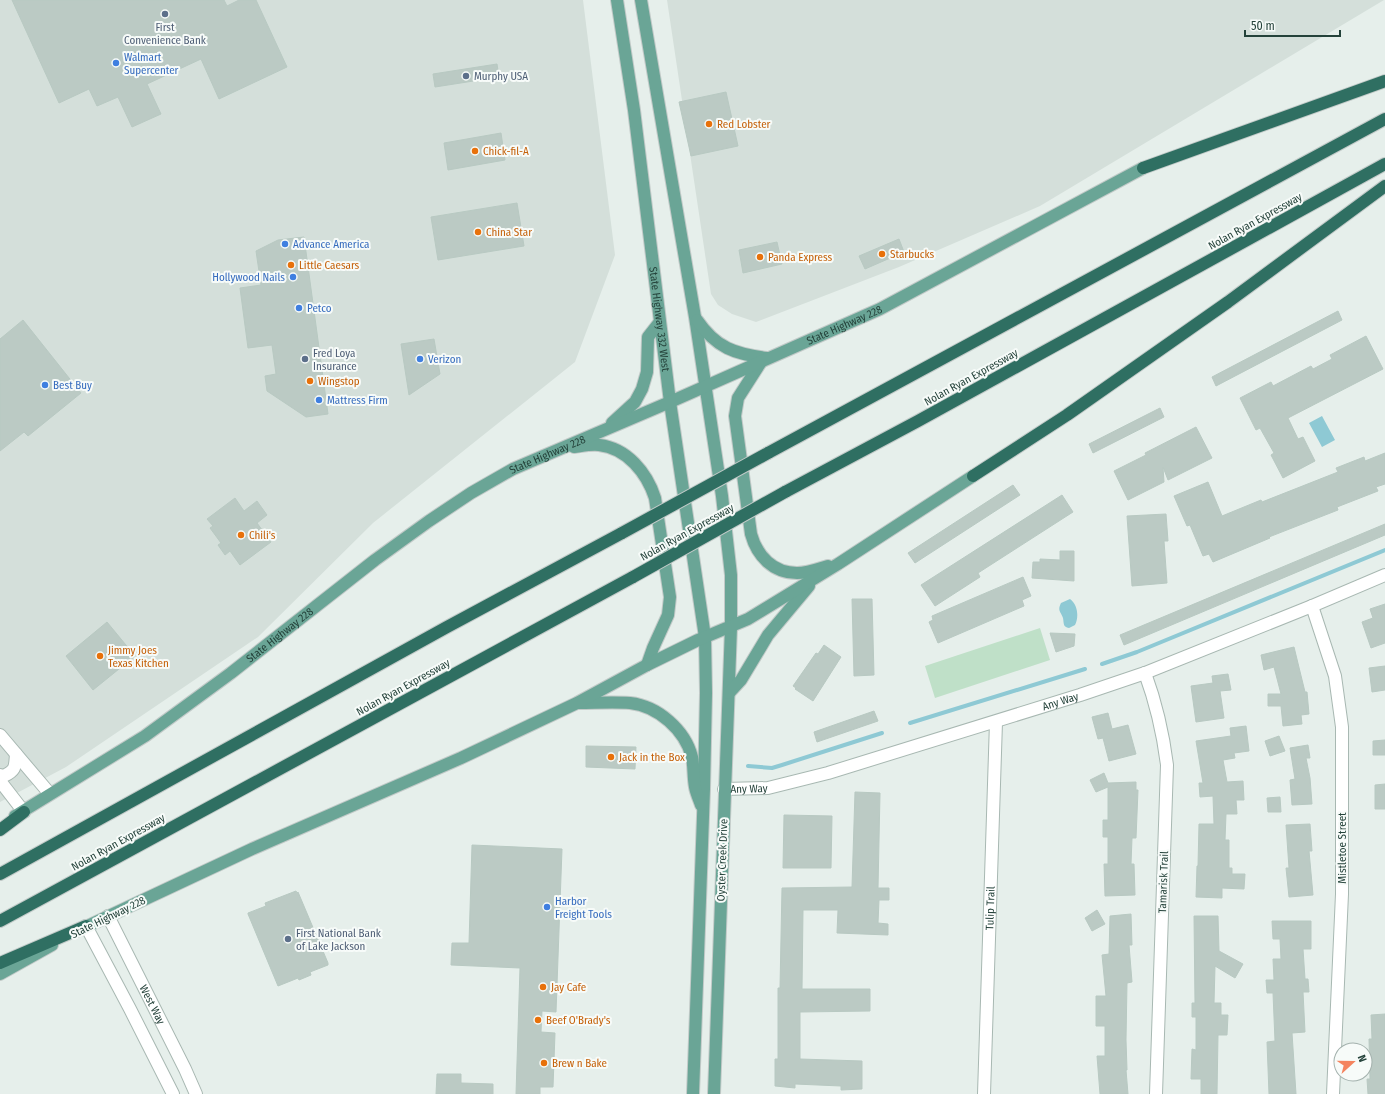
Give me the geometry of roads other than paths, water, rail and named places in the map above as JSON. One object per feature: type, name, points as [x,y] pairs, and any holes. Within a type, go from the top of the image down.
[{"type":"highway","points":[[1143,168],[1385,81]]},
{"type":"highway","points":[[0,874],[447,627],[622,534],[768,453],[1385,119]]},
{"type":"highway","name":"Nolan Ryan Expressway","points":[[0,921],[633,577],[785,492],[918,421],[1385,164]]},
{"type":"highway","points":[[973,476],[1066,415],[1228,302],[1385,186]]},
{"type":"highway","points":[[0,830],[24,812]]},
{"type":"highway","points":[[0,963],[86,926]]},
{"type":"main road","name":"State Highway 332 West","points":[[617,0],[634,110],[659,323],[705,637]]},
{"type":"main road","points":[[641,0],[695,317],[722,496],[731,575],[731,626]]},
{"type":"main road","name":"State Highway 228","points":[[0,824],[24,812],[50,794],[145,736],[231,672],[376,560],[429,521],[471,493],[513,469],[670,402],[880,309],[1143,168]]},
{"type":"main road","points":[[695,317],[702,328],[712,338],[730,351],[765,360],[738,398],[735,416],[751,534],[753,543],[758,552],[772,565],[788,572],[800,573],[838,564]]},
{"type":"main road","points":[[606,429],[635,402],[642,389],[646,372],[648,337],[659,323]]},
{"type":"main road","points":[[560,449],[600,445],[615,449],[633,462],[643,472],[650,485],[655,498],[670,597],[668,615],[647,665]]},
{"type":"main road","points":[[577,703],[647,665],[705,637],[748,619],[838,564],[973,476]]},
{"type":"main road","points":[[729,693],[741,680],[768,635],[817,577]]},
{"type":"main road","name":"Oyster Creek Drive","points":[[714,1094],[731,626]]},
{"type":"main road","name":"Oyster Creek Drive","points":[[693,1094],[703,812],[706,693],[705,637]]},
{"type":"main road","points":[[577,703],[631,703],[649,709],[666,719],[679,731],[689,748],[692,758],[695,789],[703,812]]},
{"type":"main road","name":"State Highway 228","points":[[0,974],[86,926],[252,849],[461,758],[577,703]]},
{"type":"street","name":"Any Way","points":[[724,789],[768,788],[805,779],[996,722],[1145,673],[1385,575]]},
{"type":"street","name":"Mistletoe Street","points":[[1312,606],[1334,676],[1342,727],[1342,894],[1333,1094]]},
{"type":"street","name":"Tamarisk Trail","points":[[1145,673],[1159,717],[1167,765],[1156,1094]]},
{"type":"street","name":"Tulip Trail","points":[[984,1094],[996,722]]},
{"type":"street","points":[[0,734],[50,794]]},
{"type":"street","points":[[0,775],[4,776],[15,768],[16,754]]},
{"type":"street","points":[[0,781],[24,812]]},
{"type":"street","name":"West Way","points":[[108,916],[185,1069],[196,1094]]},
{"type":"street","name":"West Way","points":[[86,926],[173,1094]]},
{"type":"street","points":[[130,1009],[150,1000]]},
{"type":"water","points":[[1322,416],[1335,440],[1322,447],[1309,423]]},
{"type":"water","points":[[1070,599],[1075,604],[1077,615],[1075,625],[1069,628],[1064,625],[1059,608],[1061,603]]},
{"type":"waterway","points":[[1102,664],[1137,652],[1385,550]]},
{"type":"waterway","points":[[910,723],[1085,669]]},
{"type":"waterway","points":[[748,766],[772,768],[882,733]]},
{"type":"place","name":"First Convenience Bank","points":[[165,14]]},
{"type":"place","name":"Walmart Supercenter","points":[[116,63]]},
{"type":"place","name":"Murphy USA","points":[[466,76]]},
{"type":"place","name":"Red Lobster","points":[[709,124]]},
{"type":"place","name":"Chick-fil-A","points":[[475,151]]},
{"type":"place","name":"China Star","points":[[478,232]]},
{"type":"place","name":"Advance America","points":[[285,244]]},
{"type":"place","name":"Starbucks","points":[[882,254]]},
{"type":"place","name":"Panda Express","points":[[760,257]]},
{"type":"place","name":"Little Caesars","points":[[291,265]]},
{"type":"place","name":"Hollywood Nails","points":[[293,277]]},
{"type":"place","name":"Petco","points":[[299,308]]},
{"type":"place","name":"Fred Loya Insurance","points":[[305,359]]},
{"type":"place","name":"Verizon","points":[[420,359]]},
{"type":"place","name":"Wingstop","points":[[310,381]]},
{"type":"place","name":"Best Buy","points":[[45,385]]},
{"type":"place","name":"Mattress Firm","points":[[319,400]]},
{"type":"place","name":"Chili's","points":[[241,535]]},
{"type":"place","name":"Jimmy Joes Texas Kitchen","points":[[100,656]]},
{"type":"place","name":"Jack in the Box","points":[[611,757]]},
{"type":"place","name":"Harbor Freight Tools","points":[[547,907]]},
{"type":"place","name":"First National Bank of Lake Jackson","points":[[288,939]]},
{"type":"place","name":"Jay Cafe","points":[[543,987]]},
{"type":"place","name":"Beef O'Brady's","points":[[538,1020]]},
{"type":"place","name":"Brew n Bake","points":[[544,1063]]}]
